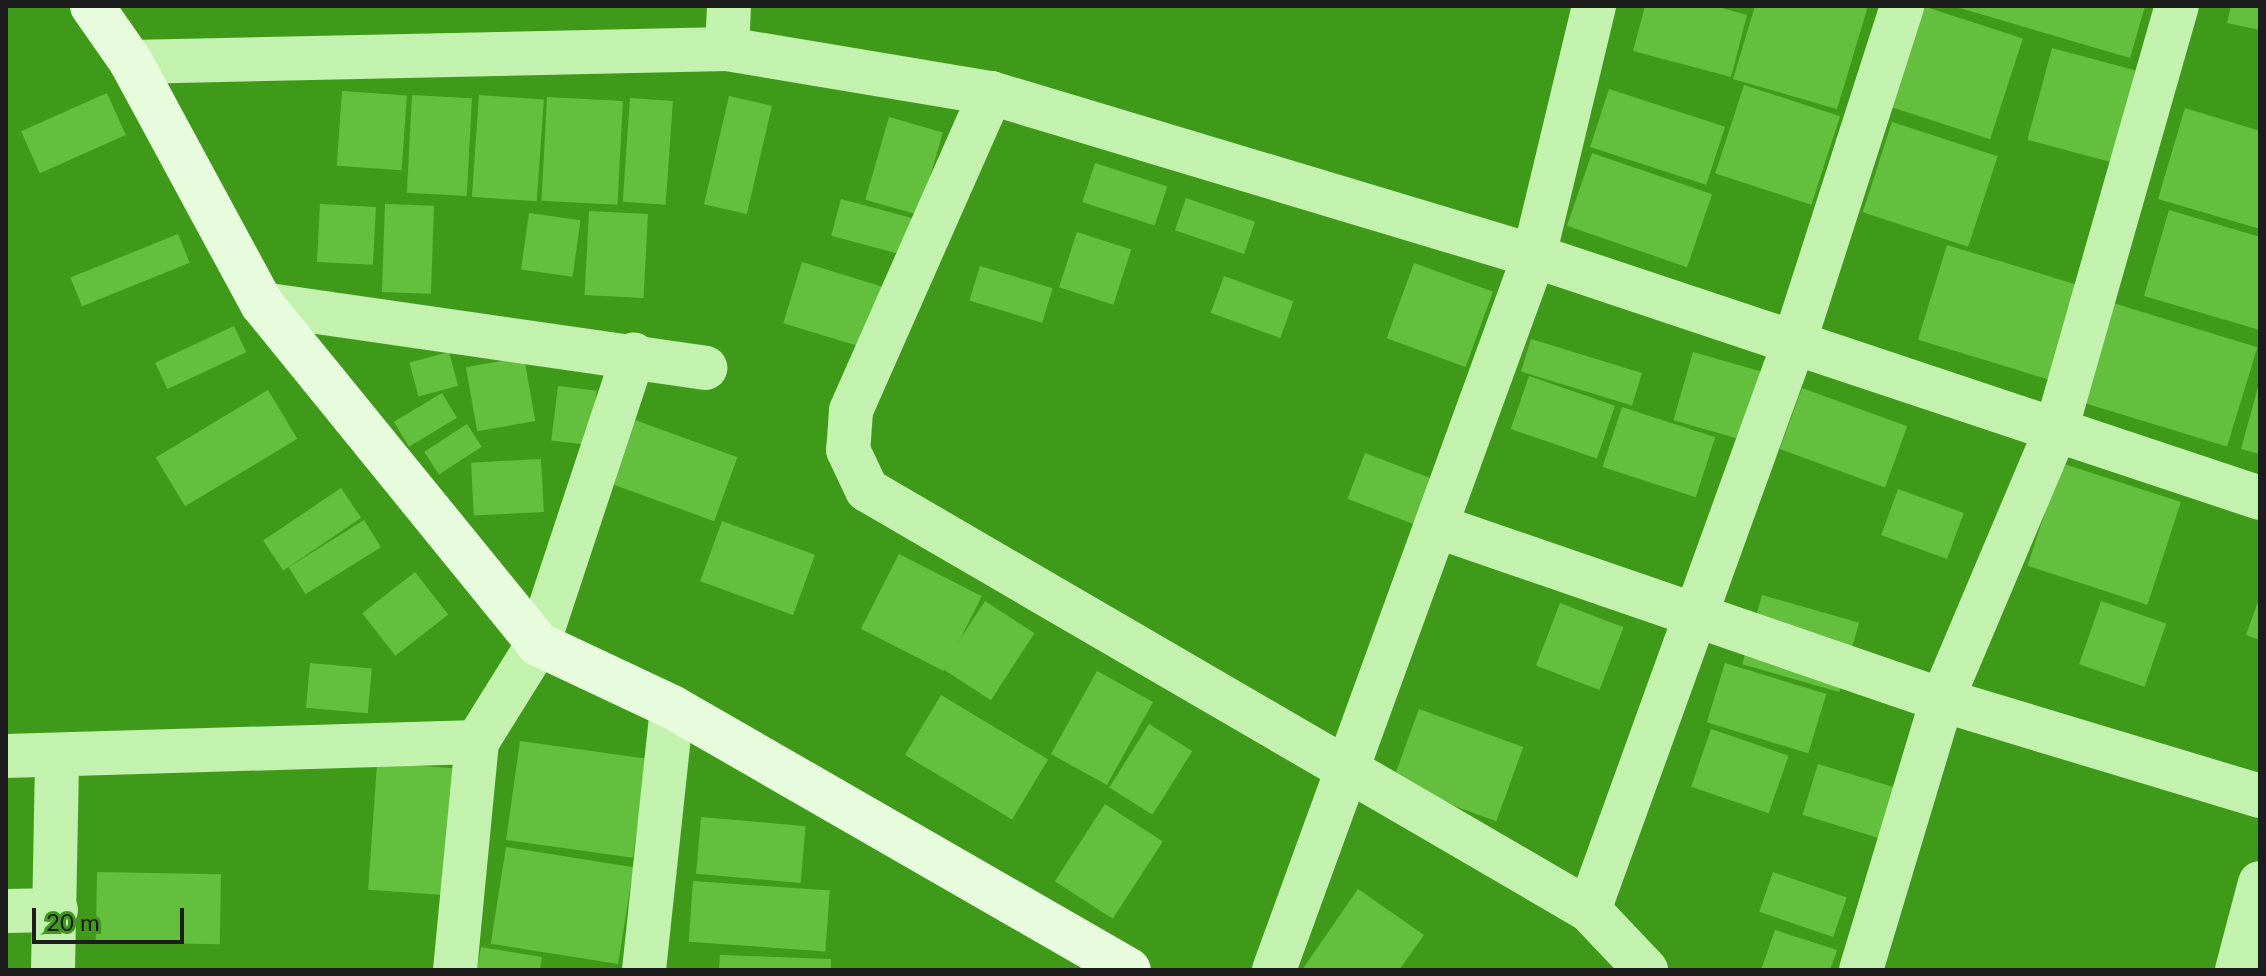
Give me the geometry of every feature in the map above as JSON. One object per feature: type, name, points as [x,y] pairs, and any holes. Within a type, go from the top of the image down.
[{"type":"street","points":[[92,6],[131,62],[262,304],[538,644],[672,707],[1075,954],[1129,970]]},
{"type":"street","points":[[727,49],[729,6]]},
{"type":"street","points":[[1274,970],[1534,256],[1594,6]]},
{"type":"street","points":[[1589,910],[1794,343],[1902,6]]},
{"type":"street","points":[[1861,970],[1942,700],[2056,430],[2177,6]]},
{"type":"street","points":[[131,62],[727,49],[991,93],[1534,256],[2260,498]]},
{"type":"street","points":[[991,93],[851,411],[848,450],[867,490],[1345,772],[1589,910],[1646,970]]},
{"type":"street","points":[[262,304],[634,354],[705,368]]},
{"type":"street","points":[[455,970],[477,742],[538,644],[634,354]]},
{"type":"street","points":[[1436,526],[1942,700],[2260,796]]},
{"type":"street","points":[[644,970],[672,707]]},
{"type":"street","points":[[6,756],[477,742]]},
{"type":"street","points":[[53,970],[57,755]]},
{"type":"street","points":[[2237,970],[2260,883]]},
{"type":"street","points":[[6,911],[56,910]]},
{"type":"building","points":[[1645,6],[1715,6],[1747,15],[1731,77],[1633,51]]},
{"type":"building","points":[[1755,6],[1868,6],[1837,109],[1733,79]]},
{"type":"building","points":[[1923,6],[2023,38],[1990,139],[1890,107]]},
{"type":"building","points":[[1953,6],[2145,6],[2130,58]]},
{"type":"building","points":[[2231,6],[2260,6],[2260,30],[2227,23]]},
{"type":"building","points":[[2052,48],[2137,71],[2112,163],[2027,140]]},
{"type":"building","points":[[1744,85],[1840,116],[1811,205],[1715,173]]},
{"type":"building","points":[[1609,89],[1725,127],[1706,185],[1590,147]]},
{"type":"building","points":[[342,91],[407,96],[402,170],[337,166]]},
{"type":"building","points":[[107,93],[126,135],[40,173],[21,131]]},
{"type":"building","points":[[412,95],[472,98],[467,196],[407,193]]},
{"type":"building","points":[[479,95],[544,100],[537,201],[472,197]]},
{"type":"building","points":[[729,96],[772,106],[747,214],[704,204]]},
{"type":"building","points":[[547,97],[623,101],[617,205],[542,201]]},
{"type":"building","points":[[630,98],[673,101],[666,205],[623,202]]},
{"type":"building","points":[[2185,108],[2260,131],[2260,229],[2158,199]]},
{"type":"building","points":[[889,117],[943,132],[919,215],[865,200]]},
{"type":"building","points":[[1892,122],[1998,156],[1968,247],[1863,212]]},
{"type":"building","points":[[1592,153],[1712,194],[1687,267],[1567,226]]},
{"type":"building","points":[[1095,163],[1167,186],[1155,225],[1082,202]]},
{"type":"building","points":[[1186,198],[1255,222],[1244,254],[1175,230]]},
{"type":"building","points":[[841,199],[922,221],[912,257],[831,236]]},
{"type":"building","points":[[320,204],[376,207],[373,265],[317,262]]},
{"type":"building","points":[[385,204],[434,206],[431,294],[382,292]]},
{"type":"building","points":[[2169,210],[2260,237],[2260,330],[2144,296]]},
{"type":"building","points":[[589,211],[648,214],[644,298],[585,295]]},
{"type":"building","points":[[529,213],[580,220],[573,277],[521,269]]},
{"type":"building","points":[[1077,232],[1131,250],[1113,305],[1059,287]]},
{"type":"building","points":[[178,234],[190,263],[82,306],[70,277]]},
{"type":"building","points":[[1947,245],[2086,287],[2057,382],[1918,340]]},
{"type":"building","points":[[802,262],[890,289],[871,350],[783,323]]},
{"type":"building","points":[[1414,263],[1493,292],[1466,367],[1387,338]]},
{"type":"building","points":[[980,266],[1053,288],[1042,323],[969,300]]},
{"type":"building","points":[[1224,276],[1294,301],[1280,338],[1211,313]]},
{"type":"building","points":[[2113,303],[2257,347],[2227,447],[2083,402]]},
{"type":"building","points":[[234,326],[246,352],[167,389],[155,363]]},
{"type":"building","points":[[1531,339],[1642,373],[1632,405],[1521,372]]},
{"type":"building","points":[[449,352],[458,386],[418,396],[409,363]]},
{"type":"building","points":[[1693,352],[1762,372],[1743,440],[1673,420]]},
{"type":"building","points":[[524,357],[535,421],[477,431],[466,367]]},
{"type":"building","points":[[1529,376],[1615,406],[1597,459],[1511,429]]},
{"type":"building","points":[[2260,380],[2260,454],[2241,449]]},
{"type":"building","points":[[558,386],[597,391],[590,445],[551,441]]},
{"type":"building","points":[[1802,388],[1907,426],[1885,487],[1780,449]]},
{"type":"building","points":[[268,390],[297,439],[185,506],[156,457]]},
{"type":"building","points":[[442,393],[457,418],[409,447],[394,422]]},
{"type":"building","points":[[1622,407],[1715,437],[1696,497],[1603,467]]},
{"type":"building","points":[[635,420],[737,457],[714,521],[612,484]]},
{"type":"building","points":[[467,424],[482,447],[439,474],[424,452]]},
{"type":"building","points":[[1365,453],[1434,480],[1417,525],[1347,499]]},
{"type":"building","points":[[541,459],[544,512],[474,516],[471,463]]},
{"type":"building","points":[[2061,463],[2181,502],[2147,605],[2028,566]]},
{"type":"building","points":[[341,488],[361,518],[283,570],[263,541]]},
{"type":"building","points":[[1898,489],[1964,513],[1947,559],[1881,535]]},
{"type":"building","points":[[364,520],[381,547],[305,594],[289,567]]},
{"type":"building","points":[[722,521],[815,555],[793,615],[700,581]]},
{"type":"building","points":[[899,554],[982,596],[944,671],[861,629]]},
{"type":"building","points":[[415,572],[448,615],[395,656],[362,613]]},
{"type":"building","points":[[1762,595],[1859,623],[1839,692],[1742,664]]},
{"type":"building","points":[[2260,596],[2260,640],[2246,635]]},
{"type":"building","points":[[985,601],[1034,633],[991,700],[941,668]]},
{"type":"building","points":[[2101,601],[2166,623],[2144,687],[2079,664]]},
{"type":"building","points":[[1560,603],[1623,627],[1599,690],[1536,666]]},
{"type":"building","points":[[310,663],[372,668],[368,713],[306,708]]},
{"type":"building","points":[[1725,663],[1826,694],[1808,753],[1707,722]]},
{"type":"building","points":[[1097,671],[1153,702],[1107,785],[1051,754]]},
{"type":"building","points":[[941,695],[1048,759],[1012,819],[905,755]]},
{"type":"building","points":[[1419,709],[1523,747],[1496,821],[1392,783]]},
{"type":"building","points":[[1149,724],[1192,751],[1153,815],[1109,788]]},
{"type":"building","points":[[1711,729],[1789,756],[1769,813],[1691,787]]},
{"type":"building","points":[[520,741],[647,759],[633,858],[506,840]]},
{"type":"building","points":[[377,763],[457,769],[448,895],[368,890]]},
{"type":"building","points":[[1818,764],[1896,788],[1881,839],[1803,815]]},
{"type":"building","points":[[1105,804],[1163,842],[1113,919],[1055,881]]},
{"type":"building","points":[[701,817],[806,826],[801,883],[696,874]]},
{"type":"building","points":[[506,847],[633,867],[618,964],[491,944]]},
{"type":"building","points":[[97,872],[221,874],[220,944],[96,942]]},
{"type":"building","points":[[1773,872],[1847,897],[1833,937],[1759,912]]},
{"type":"building","points":[[693,881],[830,891],[825,951],[689,942]]},
{"type":"building","points":[[1358,889],[1424,935],[1399,970],[1302,970]]},
{"type":"building","points":[[1775,930],[1837,950],[1830,970],[1761,970]]},
{"type":"building","points":[[481,947],[542,957],[540,970],[477,970]]},
{"type":"building","points":[[720,955],[831,959],[831,970],[719,970]]}]
